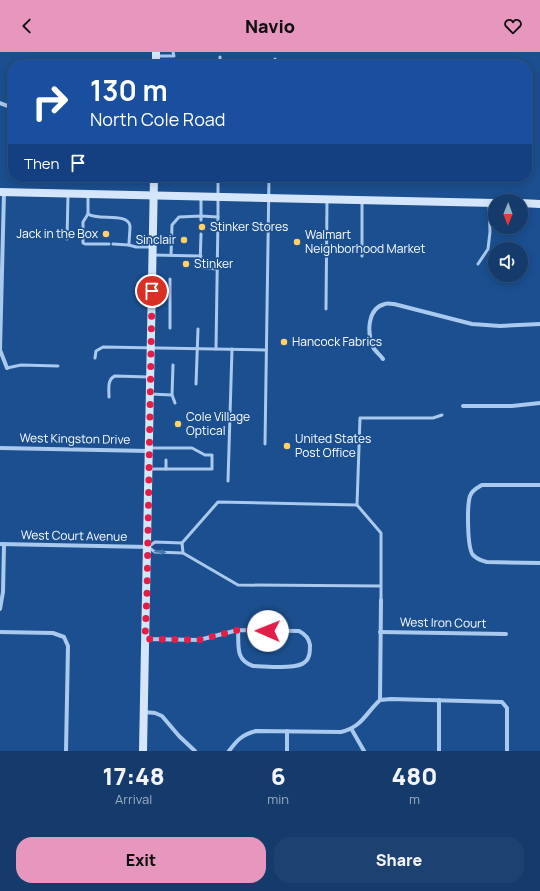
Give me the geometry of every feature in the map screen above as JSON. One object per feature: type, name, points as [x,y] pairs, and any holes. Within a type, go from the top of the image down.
[{"type":"main road","points":[[143,751],[154,182]]},
{"type":"main road","points":[[2,192],[488,203]]},
{"type":"main road","points":[[528,203],[540,204]]},
{"type":"street","points":[[2,192],[0,350],[7,368]]},
{"type":"street","points":[[383,359],[373,348],[370,338],[369,322],[377,307],[385,304],[394,304],[472,324],[500,326],[540,324]]},
{"type":"street","points":[[463,406],[512,406],[540,403]]},
{"type":"street","name":"West Kingston Drive","points":[[0,448],[149,449]]},
{"type":"street","points":[[540,485],[482,485],[475,489],[470,495],[469,503],[469,549],[473,555],[479,560],[487,562],[540,563]]},
{"type":"street","points":[[0,609],[3,592],[2,544]]},
{"type":"street","name":"West Court Avenue","points":[[2,544],[148,547]]},
{"type":"street","points":[[229,751],[237,740],[245,734],[256,731],[341,732],[352,730],[360,723],[380,700],[380,600]]},
{"type":"street","points":[[145,639],[199,640],[238,630],[299,631],[306,635],[310,644],[306,662],[296,666],[253,666],[246,664],[240,655],[238,630]]},
{"type":"street","points":[[0,632],[53,633],[64,637],[68,646],[66,751]]},
{"type":"street","name":"West Iron Court","points":[[380,632],[506,634]]},
{"type":"street","points":[[380,700],[497,701],[505,704],[508,713],[507,751]]},
{"type":"street","points":[[438,751],[439,700]]},
{"type":"street","points":[[143,712],[155,713],[162,716],[179,736],[195,751]]},
{"type":"street","points":[[352,730],[364,751]]},
{"type":"street","points":[[287,731],[287,751]]},
{"type":"lane","points":[[156,54],[174,56],[173,52]]},
{"type":"lane","points":[[216,349],[218,182]]},
{"type":"lane","points":[[265,444],[268,198],[270,182]]},
{"type":"lane","points":[[67,239],[69,193]]},
{"type":"lane","points":[[88,194],[88,214],[83,222],[83,243],[129,245],[171,255],[200,256]]},
{"type":"lane","points":[[201,197],[201,218]]},
{"type":"lane","points":[[326,309],[327,199]]},
{"type":"lane","points":[[362,200],[362,256]]},
{"type":"lane","points":[[88,214],[92,217],[122,218],[127,220],[130,225],[129,245]]},
{"type":"lane","points":[[171,255],[172,225],[179,217],[218,218]]},
{"type":"lane","points":[[201,234],[200,266],[217,269]]},
{"type":"lane","points":[[478,264],[488,249],[490,234]]},
{"type":"lane","points":[[170,279],[170,328]]},
{"type":"lane","points":[[196,384],[198,329]]},
{"type":"lane","points":[[95,358],[96,351],[103,347],[266,350]]},
{"type":"lane","points":[[228,481],[232,349]]},
{"type":"lane","points":[[7,368],[21,365],[58,366]]},
{"type":"lane","points":[[173,365],[172,395],[175,403]]},
{"type":"lane","points":[[109,397],[110,380],[112,377],[151,377]]},
{"type":"lane","points":[[150,394],[172,395]]},
{"type":"lane","points":[[380,600],[381,533],[357,505],[360,418],[434,418],[442,415]]},
{"type":"lane","points":[[166,448],[166,453]]},
{"type":"lane","points":[[149,449],[192,448],[205,455],[212,455],[212,469],[149,469]]},
{"type":"lane","points":[[166,460],[166,469]]},
{"type":"lane","points":[[182,553],[182,543],[218,502],[357,505]]},
{"type":"lane","points":[[182,543],[155,542],[148,547],[154,552],[182,553],[238,585],[381,586]]},
{"type":"place","name":"Stinker Stores","points":[[202,227]]},
{"type":"place","name":"Jack in the Box","points":[[106,234]]},
{"type":"place","name":"Sinclair","points":[[184,240]]},
{"type":"place","name":"Walmart Neighborhood Market","points":[[297,242]]},
{"type":"place","name":"Stinker","points":[[186,264]]},
{"type":"place","name":"Hancock Fabrics","points":[[284,342]]},
{"type":"place","name":"Cole Village Optical","points":[[178,424]]},
{"type":"place","name":"United States Post Office","points":[[287,446]]},
{"type":"route","points":[[152,291],[145,639],[199,640],[238,630],[268,631]]}]
